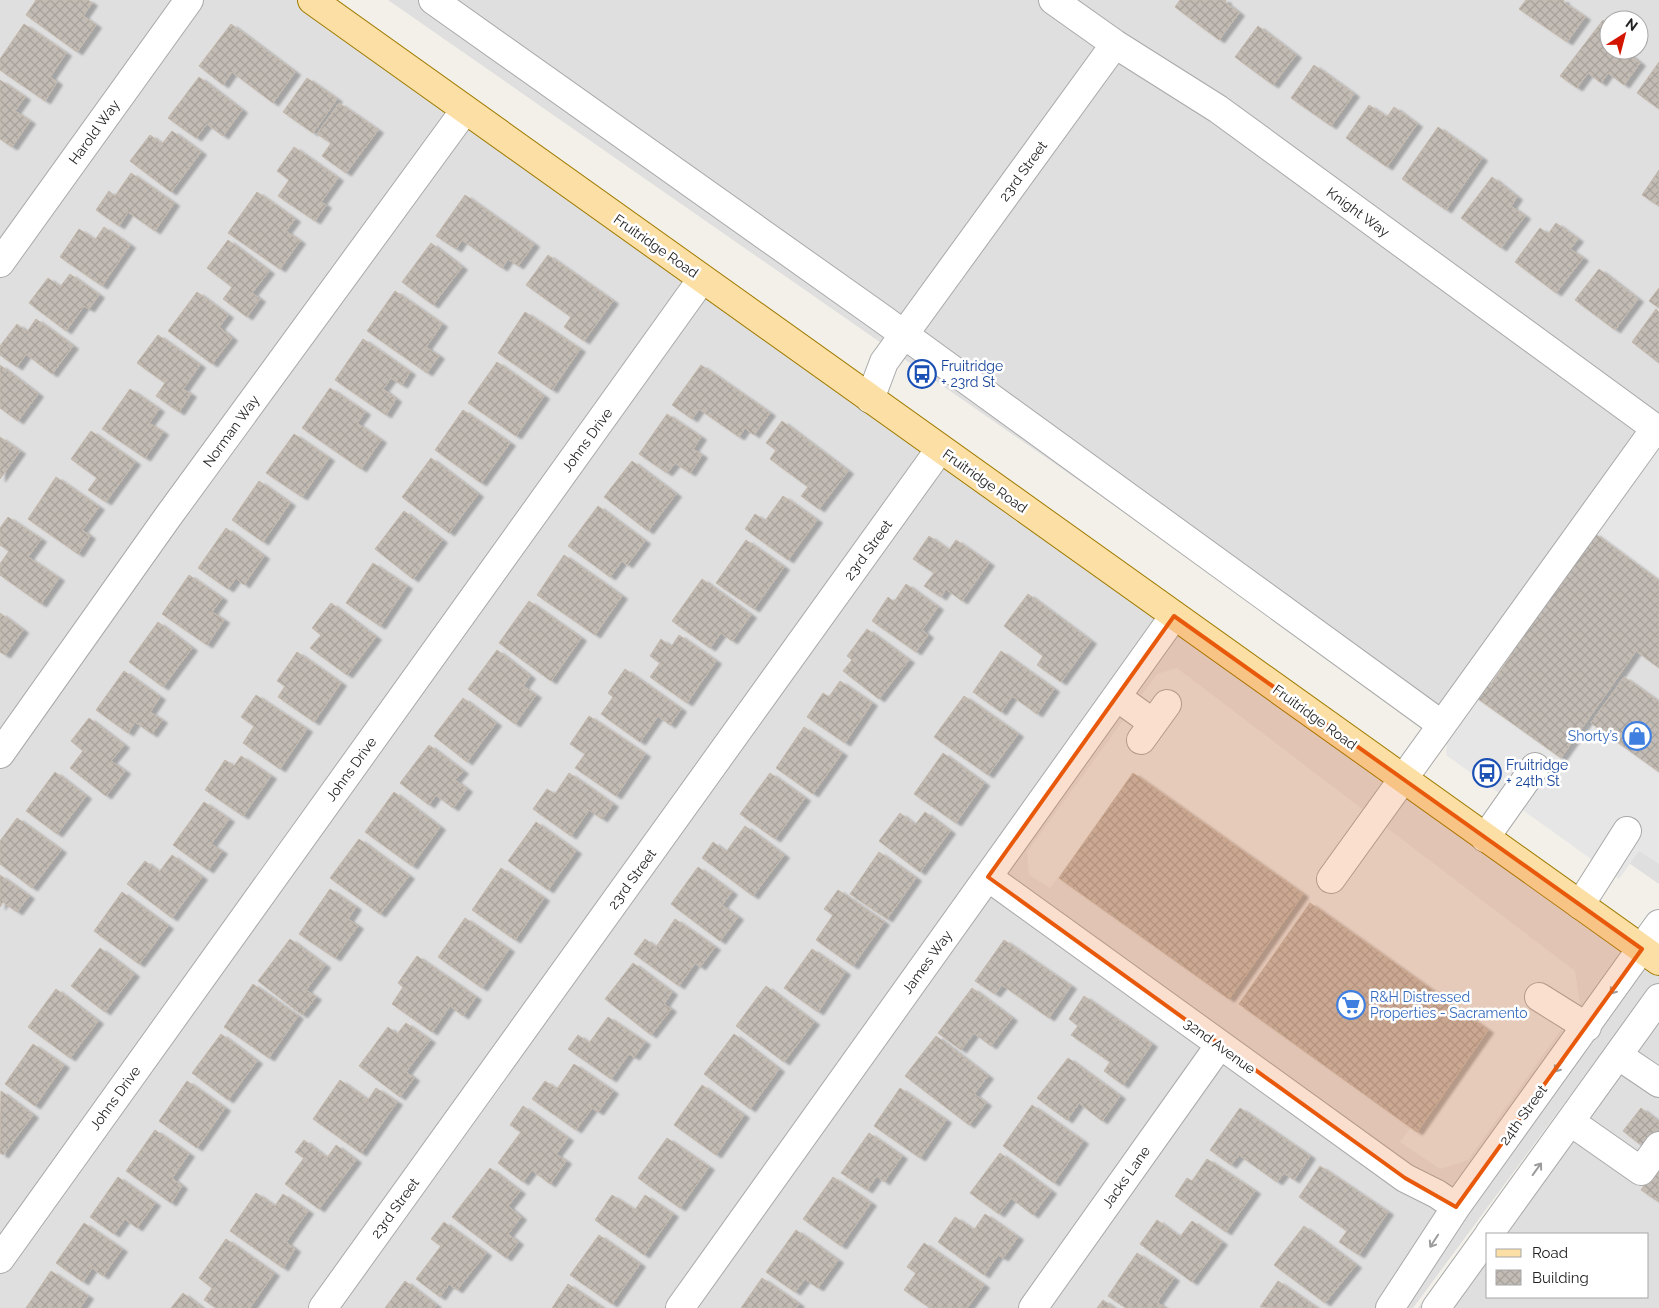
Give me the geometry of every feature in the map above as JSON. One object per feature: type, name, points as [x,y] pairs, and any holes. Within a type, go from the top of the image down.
[{"type":"main road","name":"Fruitridge Road","points":[[312,0],[1403,780],[1651,955]]},
{"type":"street","name":"Harold Way","points":[[0,264],[189,0]]},
{"type":"street","points":[[433,0],[904,334],[1442,725]]},
{"type":"street","name":"Knight Way","points":[[1053,0],[1115,44],[1218,109],[1657,430]]},
{"type":"street","name":"23rd Street","points":[[870,399],[884,362],[1115,44]]},
{"type":"street","name":"Norman Way","points":[[0,754],[167,518],[465,110]]},
{"type":"street","name":"Johns Drive","points":[[0,1259],[702,279]]},
{"type":"street","points":[[1331,879],[1657,430]]},
{"type":"street","name":"23rd Street","points":[[323,1308],[940,449]]},
{"type":"street","name":"James Way","points":[[680,1308],[1174,616]]},
{"type":"street","points":[[1117,697],[1154,722]]},
{"type":"street","points":[[1485,838],[1536,767]]},
{"type":"street","points":[[1580,905],[1627,831]]},
{"type":"street","name":"32nd Avenue","points":[[988,877],[1219,1046],[1405,1178],[1438,1194],[1456,1208]]},
{"type":"street","name":"24th Street","points":[[1390,1308],[1456,1208],[1587,1026],[1651,955],[1659,924]]},
{"type":"street","points":[[1539,997],[1587,1026]]},
{"type":"street","points":[[1490,1233],[1659,998]]},
{"type":"street","name":"Jacks Lane","points":[[1033,1308],[1219,1046]]},
{"type":"street","points":[[1619,1056],[1659,1083]]},
{"type":"street","points":[[1571,1122],[1641,1171],[1659,1146]]},
{"type":"street","points":[[1436,1308],[1486,1239]]},
{"type":"highlighted area","points":[[1174,616],[1642,949],[1456,1207],[1405,1178],[988,877]]},
{"type":"shaded area","points":[[0,0],[310,0],[1659,962],[1659,1308],[1418,1308],[1620,1028],[1413,1308],[0,1308]]},
{"type":"shaded area","points":[[388,0],[1659,0],[1659,884]]},
{"type":"shaded area","points":[[1659,446],[1659,583],[1592,536]]},
{"type":"shaded area","points":[[1177,668],[1575,971],[1580,1003],[1468,1160],[1440,1169],[1400,1142],[1482,1032],[1320,917],[1308,898],[1134,774],[1050,888],[1029,875],[1027,852],[1157,674]]},
{"type":"shaded area","points":[[1479,698],[1564,758],[1588,723],[1659,772],[1659,864],[1639,851],[1619,879],[1446,755],[1447,743]]},
{"type":"building","points":[[36,0],[88,0],[92,3],[83,16],[96,25],[77,52],[26,15]]},
{"type":"building","points":[[1180,0],[1226,0],[1225,2],[1239,13],[1219,40],[1175,7]]},
{"type":"building","points":[[1526,0],[1564,0],[1563,2],[1585,17],[1567,42],[1519,9]]},
{"type":"building","points":[[24,24],[66,53],[50,77],[57,82],[45,101],[0,70],[0,59]]},
{"type":"building","points":[[231,24],[295,72],[273,103],[232,72],[223,85],[199,66]]},
{"type":"building","points":[[1599,25],[1599,60],[1636,60],[1640,63],[1624,85],[1608,73],[1601,83],[1588,73],[1577,88],[1560,76]]},
{"type":"building","points":[[1258,26],[1296,55],[1273,85],[1235,57]]},
{"type":"building","points":[[1659,62],[1659,109],[1637,93]]},
{"type":"building","points":[[1314,65],[1354,94],[1331,126],[1291,98]]},
{"type":"building","points":[[199,77],[242,110],[223,136],[207,124],[196,138],[168,118]]},
{"type":"building","points":[[307,78],[337,99],[313,133],[283,112]]},
{"type":"building","points":[[0,80],[25,97],[15,111],[30,121],[12,147],[0,139]]},
{"type":"building","points":[[339,103],[378,130],[346,173],[322,156],[331,143],[317,134]]},
{"type":"building","points":[[1369,105],[1387,117],[1394,107],[1417,124],[1387,167],[1346,138]]},
{"type":"building","points":[[1438,127],[1482,158],[1446,210],[1402,179]]},
{"type":"building","points":[[172,131],[201,152],[171,192],[130,161],[150,135],[162,144]]},
{"type":"building","points":[[294,147],[338,178],[321,202],[326,205],[315,221],[278,196],[289,180],[277,171]]},
{"type":"building","points":[[1659,170],[1659,206],[1642,195]]},
{"type":"building","points":[[131,173],[174,203],[155,231],[128,212],[119,226],[96,210],[109,191],[115,196]]},
{"type":"building","points":[[1492,177],[1517,197],[1511,206],[1525,216],[1501,248],[1461,218]]},
{"type":"building","points":[[257,192],[295,219],[286,231],[300,241],[280,269],[228,233]]},
{"type":"building","points":[[465,195],[534,244],[518,266],[508,259],[502,268],[462,240],[456,249],[436,236]]},
{"type":"building","points":[[1556,223],[1578,239],[1570,249],[1583,258],[1556,293],[1515,262],[1540,228],[1548,234]]},
{"type":"building","points":[[104,227],[130,245],[102,286],[60,257],[79,229],[95,240]]},
{"type":"building","points":[[228,240],[269,271],[252,293],[260,299],[247,317],[223,299],[232,287],[207,268]]},
{"type":"building","points":[[431,243],[462,267],[433,305],[402,282]]},
{"type":"building","points":[[548,255],[613,301],[584,341],[564,327],[571,317],[526,285]]},
{"type":"building","points":[[1599,269],[1638,299],[1615,330],[1575,300]]},
{"type":"building","points":[[70,274],[99,295],[89,309],[84,306],[66,331],[29,303],[48,278],[60,287]]},
{"type":"building","points":[[1659,288],[1659,308],[1649,301]]},
{"type":"building","points":[[395,291],[442,324],[426,347],[439,356],[427,373],[367,331]]},
{"type":"building","points":[[197,292],[228,315],[219,327],[232,338],[212,364],[168,331]]},
{"type":"building","points":[[1656,309],[1659,312],[1659,363],[1632,342]]},
{"type":"building","points":[[525,312],[580,349],[552,390],[498,353]]},
{"type":"building","points":[[36,319],[73,346],[52,374],[26,354],[17,367],[0,355],[0,346],[17,324],[27,332]]},
{"type":"building","points":[[158,335],[200,365],[183,389],[191,394],[179,412],[156,396],[165,383],[137,363]]},
{"type":"building","points":[[363,339],[410,372],[402,385],[391,378],[383,389],[396,399],[386,415],[335,380]]},
{"type":"building","points":[[497,362],[544,396],[516,436],[468,403]]},
{"type":"building","points":[[0,365],[38,394],[18,421],[0,408]]},
{"type":"building","points":[[701,365],[770,413],[754,435],[745,428],[739,437],[699,409],[692,419],[672,405]]},
{"type":"building","points":[[330,388],[365,412],[357,423],[381,440],[361,469],[302,428]]},
{"type":"building","points":[[130,389],[159,409],[149,423],[163,432],[145,458],[102,429]]},
{"type":"building","points":[[463,410],[510,443],[481,483],[435,450]]},
{"type":"building","points":[[667,414],[701,437],[693,449],[702,455],[690,473],[675,463],[667,473],[639,454]]},
{"type":"building","points":[[782,421],[848,471],[819,509],[801,496],[808,487],[770,459],[776,450],[766,443]]},
{"type":"building","points":[[91,431],[135,462],[106,502],[88,490],[97,478],[71,459]]},
{"type":"building","points":[[294,434],[329,458],[302,497],[266,473]]},
{"type":"building","points":[[0,437],[20,451],[0,479]]},
{"type":"building","points":[[431,458],[478,494],[449,533],[402,497]]},
{"type":"building","points":[[632,461],[676,494],[648,531],[604,497]]},
{"type":"building","points":[[56,477],[99,507],[82,530],[90,536],[78,554],[28,519]]},
{"type":"building","points":[[259,481],[290,503],[263,542],[232,520]]},
{"type":"building","points":[[783,496],[817,520],[788,560],[745,529],[755,514],[765,521]]},
{"type":"building","points":[[598,506],[645,541],[627,565],[622,561],[610,577],[568,546]]},
{"type":"building","points":[[404,511],[442,540],[413,579],[375,549]]},
{"type":"building","points":[[8,517],[41,539],[28,557],[59,578],[41,604],[0,575],[0,564],[9,551],[0,545],[0,528]]},
{"type":"building","points":[[226,528],[264,556],[244,585],[236,578],[228,589],[198,568]]},
{"type":"building","points":[[1594,533],[1659,581],[1659,668],[1636,651],[1561,758],[1474,696],[1486,680],[1491,684],[1512,654],[1509,652]]},
{"type":"building","points":[[929,536],[949,550],[956,540],[989,563],[962,601],[946,589],[941,597],[924,586],[934,573],[913,559]]},
{"type":"building","points":[[746,540],[784,567],[754,609],[716,583]]},
{"type":"building","points":[[564,555],[622,596],[595,635],[537,595]]},
{"type":"building","points":[[373,563],[407,586],[380,626],[346,603]]},
{"type":"building","points":[[189,575],[222,598],[212,612],[224,620],[207,645],[162,614]]},
{"type":"building","points":[[702,579],[751,615],[732,641],[721,633],[710,648],[672,621]]},
{"type":"building","points":[[906,584],[938,607],[922,630],[928,635],[916,652],[872,621],[888,597],[894,602]]},
{"type":"building","points":[[1028,594],[1091,641],[1061,682],[1037,665],[1043,656],[1004,626]]},
{"type":"building","points":[[529,601],[581,638],[551,681],[499,643]]},
{"type":"building","points":[[331,603],[376,637],[347,675],[310,648],[321,635],[312,628]]},
{"type":"building","points":[[0,613],[23,630],[5,655],[0,652]]},
{"type":"building","points":[[158,622],[192,648],[163,687],[129,662]]},
{"type":"building","points":[[867,629],[909,660],[879,699],[843,671],[852,660],[847,656]]},
{"type":"building","points":[[679,635],[716,661],[687,703],[650,677],[660,663],[650,656],[661,639],[671,647]]},
{"type":"building","points":[[497,650],[530,676],[523,686],[536,695],[515,724],[468,689]]},
{"type":"building","points":[[1001,651],[1054,689],[1037,714],[1012,696],[1001,712],[973,692]]},
{"type":"building","points":[[297,652],[341,683],[314,722],[278,697],[285,686],[277,681]]},
{"type":"building","points":[[625,669],[681,709],[670,725],[658,716],[640,742],[601,714],[613,697],[608,693]]},
{"type":"building","points":[[124,671],[160,697],[150,712],[162,720],[152,734],[135,722],[128,733],[96,710]]},
{"type":"building","points":[[1624,677],[1659,702],[1659,772],[1591,723]]},
{"type":"building","points":[[840,681],[872,703],[845,743],[807,717],[823,693],[829,697]]},
{"type":"building","points":[[256,695],[307,729],[280,769],[243,743],[254,726],[241,717]]},
{"type":"building","points":[[964,696],[1018,734],[988,775],[934,737]]},
{"type":"building","points":[[463,698],[496,723],[467,762],[434,736]]},
{"type":"building","points":[[589,716],[645,754],[616,796],[575,768],[585,754],[570,744]]},
{"type":"building","points":[[89,718],[124,745],[111,761],[125,771],[106,796],[70,768],[83,751],[71,741]]},
{"type":"building","points":[[804,727],[842,753],[813,794],[776,768]]},
{"type":"building","points":[[429,745],[463,771],[455,780],[467,789],[453,808],[436,795],[429,805],[400,783]]},
{"type":"building","points":[[943,753],[984,783],[956,823],[914,794]]},
{"type":"building","points":[[241,756],[271,776],[243,816],[205,790],[225,760],[234,766]]},
{"type":"building","points":[[55,772],[86,796],[57,834],[26,811]]},
{"type":"building","points":[[569,773],[613,804],[602,819],[589,810],[571,836],[533,809],[547,789],[555,794]]},
{"type":"building","points":[[770,773],[805,798],[775,839],[740,814]]},
{"type":"building","points":[[1133,773],[1303,894],[1229,999],[1059,878]]},
{"type":"building","points":[[394,792],[440,827],[412,866],[365,832]]},
{"type":"building","points":[[204,802],[229,819],[211,844],[222,851],[208,870],[173,845]]},
{"type":"building","points":[[925,812],[950,831],[920,872],[879,841],[900,813],[915,825]]},
{"type":"building","points":[[17,818],[61,850],[32,888],[0,864],[0,841]]},
{"type":"building","points":[[536,822],[576,851],[548,890],[508,861]]},
{"type":"building","points":[[745,826],[784,855],[753,896],[702,858],[713,842],[726,852]]},
{"type":"building","points":[[359,839],[409,876],[380,914],[330,878]]},
{"type":"building","points":[[879,852],[916,878],[887,919],[850,894]]},
{"type":"building","points":[[172,855],[202,877],[172,918],[127,884],[145,861],[159,872]]},
{"type":"building","points":[[698,867],[732,892],[722,905],[738,917],[720,941],[671,904]]},
{"type":"building","points":[[501,868],[544,898],[515,940],[472,910]]},
{"type":"building","points":[[0,875],[29,896],[17,912],[3,902],[0,907]]},
{"type":"building","points":[[330,889],[356,907],[348,919],[358,926],[335,958],[299,934]]},
{"type":"building","points":[[838,890],[884,922],[853,966],[816,940],[833,915],[824,909]]},
{"type":"building","points":[[122,892],[168,926],[139,964],[94,931]]},
{"type":"building","points":[[1310,903],[1488,1030],[1417,1132],[1239,1004]]},
{"type":"building","points":[[465,918],[509,949],[482,988],[438,957]]},
{"type":"building","points":[[675,919],[715,947],[700,967],[695,963],[679,986],[634,954],[645,939],[656,947]]},
{"type":"building","points":[[290,939],[325,965],[306,990],[316,997],[302,1015],[258,981]]},
{"type":"building","points":[[1004,940],[1071,986],[1049,1018],[1002,985],[995,994],[975,981]]},
{"type":"building","points":[[100,948],[134,974],[105,1012],[71,986]]},
{"type":"building","points":[[812,949],[845,972],[818,1012],[784,988]]},
{"type":"building","points":[[417,956],[476,997],[463,1016],[450,1006],[432,1032],[392,1004],[403,987],[398,983]]},
{"type":"building","points":[[633,963],[672,992],[664,1004],[671,1009],[651,1035],[605,999]]},
{"type":"building","points":[[253,984],[298,1016],[269,1058],[224,1027]]},
{"type":"building","points":[[766,986],[814,1022],[784,1062],[736,1026]]},
{"type":"building","points":[[972,988],[1012,1018],[991,1046],[974,1033],[961,1050],[938,1033]]},
{"type":"building","points":[[56,989],[98,1021],[70,1058],[28,1027]]},
{"type":"building","points":[[1084,996],[1152,1044],[1123,1085],[1104,1071],[1110,1062],[1071,1035],[1078,1026],[1069,1019]]},
{"type":"building","points":[[608,1017],[645,1042],[634,1057],[629,1054],[611,1079],[568,1049],[578,1035],[589,1043]]},
{"type":"building","points":[[406,1023],[430,1040],[406,1072],[414,1078],[400,1097],[359,1066],[388,1027],[397,1034]]},
{"type":"building","points":[[221,1034],[257,1061],[228,1100],[192,1073]]},
{"type":"building","points":[[734,1034],[779,1069],[750,1109],[704,1074]]},
{"type":"building","points":[[936,1036],[988,1076],[974,1094],[986,1103],[969,1125],[905,1076]]},
{"type":"building","points":[[33,1044],[64,1065],[35,1106],[5,1084]]},
{"type":"building","points":[[1068,1058],[1120,1096],[1102,1121],[1079,1103],[1067,1120],[1037,1098]]},
{"type":"building","points":[[574,1064],[613,1091],[598,1112],[592,1108],[576,1130],[532,1099],[545,1081],[557,1089]]},
{"type":"building","points":[[340,1080],[368,1100],[376,1088],[397,1102],[361,1153],[313,1119]]},
{"type":"building","points":[[187,1081],[225,1108],[197,1148],[159,1121]]},
{"type":"building","points":[[702,1085],[744,1115],[716,1155],[674,1125]]},
{"type":"building","points":[[900,1088],[946,1120],[920,1158],[874,1126]]},
{"type":"building","points":[[1,1091],[33,1115],[3,1155],[0,1153]]},
{"type":"building","points":[[1032,1105],[1083,1141],[1054,1183],[1003,1146]]},
{"type":"building","points":[[523,1106],[568,1138],[556,1154],[566,1161],[550,1184],[532,1170],[523,1182],[498,1163],[521,1132],[510,1125]]},
{"type":"building","points":[[1240,1108],[1310,1156],[1294,1180],[1284,1173],[1277,1182],[1239,1155],[1231,1165],[1210,1150]]},
{"type":"building","points":[[1641,1108],[1659,1122],[1659,1132],[1646,1149],[1623,1131]]},
{"type":"building","points":[[155,1130],[189,1154],[172,1178],[182,1186],[171,1203],[126,1171]]},
{"type":"building","points":[[869,1133],[902,1156],[884,1182],[877,1176],[867,1190],[841,1173]]},
{"type":"building","points":[[667,1138],[709,1167],[680,1208],[638,1178]]},
{"type":"building","points":[[304,1140],[327,1158],[336,1145],[356,1160],[319,1209],[285,1184],[304,1158],[295,1152]]},
{"type":"building","points":[[1000,1153],[1051,1191],[1033,1215],[1011,1198],[999,1214],[970,1193]]},
{"type":"building","points":[[1207,1159],[1255,1191],[1226,1232],[1175,1196],[1187,1178],[1192,1181]]},
{"type":"building","points":[[1659,1164],[1659,1202],[1641,1190]]},
{"type":"building","points":[[1320,1166],[1388,1212],[1359,1255],[1339,1242],[1347,1231],[1299,1197]]},
{"type":"building","points":[[490,1168],[520,1191],[508,1206],[521,1217],[508,1234],[518,1242],[506,1258],[452,1217]]},
{"type":"building","points":[[118,1177],[155,1203],[137,1228],[125,1219],[114,1234],[90,1217]]},
{"type":"building","points":[[833,1177],[871,1203],[841,1246],[803,1219]]},
{"type":"building","points":[[256,1193],[275,1206],[283,1194],[308,1211],[286,1242],[295,1249],[283,1268],[230,1231]]},
{"type":"building","points":[[612,1195],[635,1210],[645,1195],[673,1214],[644,1255],[595,1220]]},
{"type":"building","points":[[985,1214],[1018,1237],[1003,1258],[998,1255],[984,1275],[938,1242],[955,1217],[974,1230]]},
{"type":"building","points":[[1157,1220],[1180,1237],[1192,1221],[1222,1242],[1192,1282],[1140,1244]]},
{"type":"building","points":[[444,1222],[486,1253],[457,1290],[449,1284],[440,1297],[416,1279],[441,1246],[431,1239]]},
{"type":"building","points":[[84,1223],[122,1249],[103,1276],[92,1268],[83,1282],[56,1263]]},
{"type":"building","points":[[1304,1226],[1356,1265],[1325,1303],[1274,1265]]},
{"type":"building","points":[[796,1230],[838,1260],[818,1288],[805,1279],[795,1292],[766,1272]]},
{"type":"building","points":[[599,1235],[640,1264],[612,1304],[570,1275]]},
{"type":"building","points":[[226,1239],[274,1273],[250,1308],[216,1308],[204,1300],[212,1288],[199,1278]]},
{"type":"building","points":[[924,1243],[984,1285],[967,1308],[930,1308],[904,1290],[916,1273],[907,1267]]},
{"type":"building","points":[[1137,1253],[1174,1278],[1157,1302],[1165,1308],[1126,1308],[1108,1296]]},
{"type":"building","points":[[51,1271],[88,1296],[80,1308],[26,1308]]},
{"type":"building","points":[[762,1278],[799,1304],[796,1308],[741,1308]]},
{"type":"building","points":[[405,1281],[436,1305],[434,1308],[385,1308]]},
{"type":"building","points":[[1278,1281],[1317,1308],[1260,1307]]},
{"type":"building","points":[[568,1284],[603,1308],[552,1308]]},
{"type":"building","points":[[183,1293],[202,1308],[171,1308]]},
{"type":"building","points":[[1103,1300],[1114,1308],[1097,1308]]},
{"type":"place","name":"Fruitridge + 23rd St","points":[[922,374]]},
{"type":"place","name":"Shorty’s","points":[[1637,736]]},
{"type":"place","name":"Fruitridge + 24th St","points":[[1487,773]]},
{"type":"place","name":"R&H Distressed Properties - Sacramento","points":[[1351,1005]]}]
